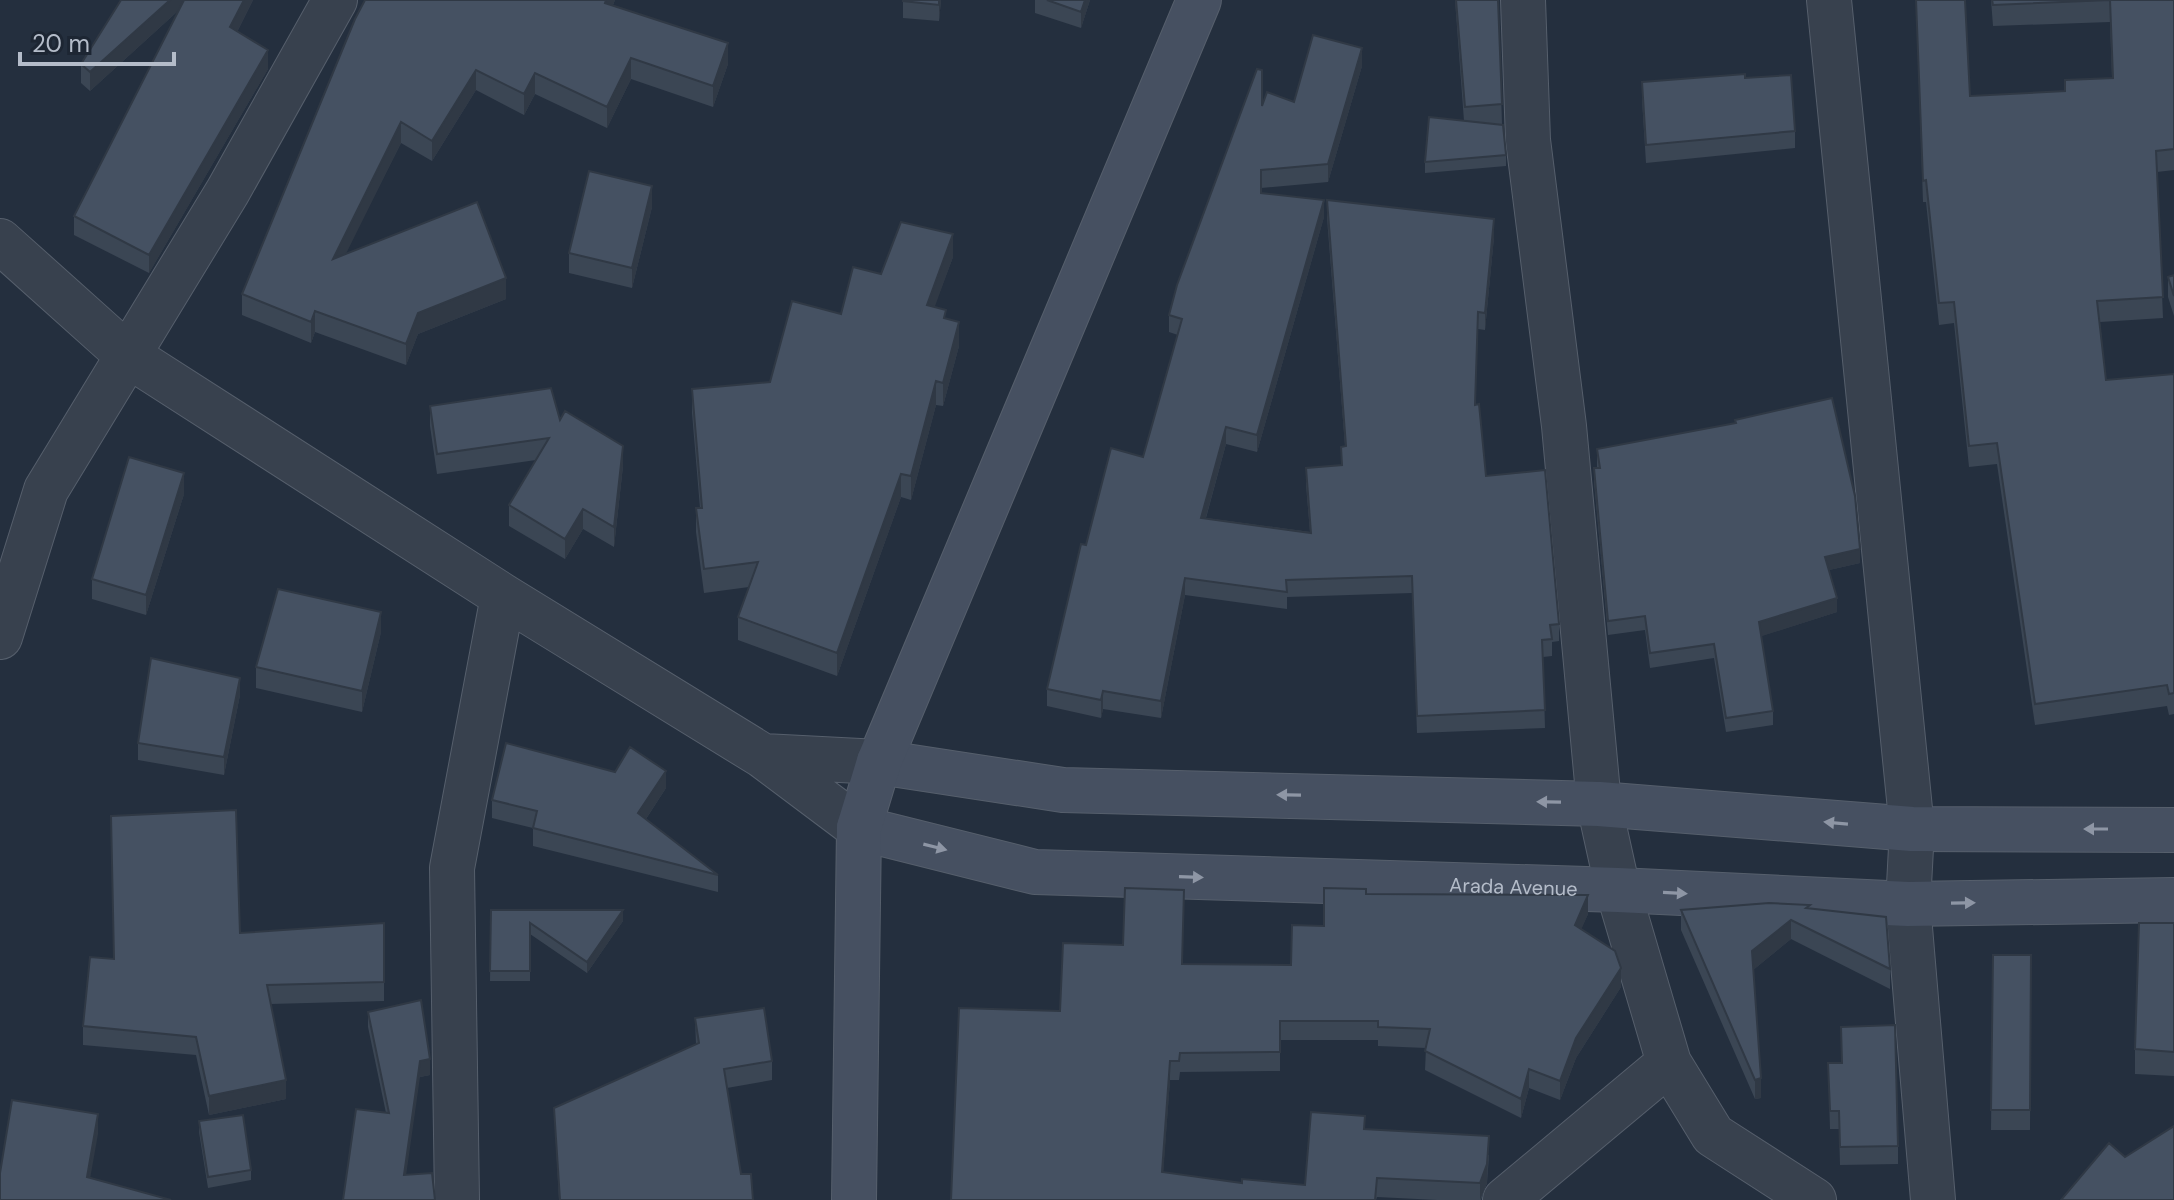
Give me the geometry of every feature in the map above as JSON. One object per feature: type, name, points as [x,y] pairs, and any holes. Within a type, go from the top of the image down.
[{"type":"main road","points":[[854,1200],[859,828],[879,762],[1199,0]]},
{"type":"main road","points":[[879,762],[1063,790],[1599,804],[1912,829],[2174,830]]},
{"type":"main road","name":"Arada Avenue","points":[[859,828],[1035,872],[1618,890],[1908,904],[2174,900]]},
{"type":"street","points":[[0,637],[46,490],[228,191],[335,0]]},
{"type":"street","points":[[1523,0],[1528,140],[1564,426],[1599,804],[1618,890],[1669,1063],[1713,1135],[1814,1200]]},
{"type":"street","points":[[1829,0],[1912,829],[1908,904],[1933,1200]]},
{"type":"street","points":[[0,241],[126,354],[503,596],[763,756],[859,828]]},
{"type":"street","points":[[457,1200],[452,868],[503,596]]},
{"type":"street","points":[[763,756],[879,762]]},
{"type":"street","points":[[1505,1200],[1669,1063]]},
{"type":"building","points":[[121,0],[170,0],[90,72],[81,64]]},
{"type":"building","points":[[184,0],[244,0],[230,27],[268,50],[149,255],[74,216]]},
{"type":"building","points":[[365,0],[606,0],[605,3],[728,43],[713,86],[631,58],[607,107],[535,73],[524,94],[476,70],[432,141],[401,122],[333,259],[477,202],[506,278],[418,313],[406,344],[315,311],[311,322],[242,294]]},
{"type":"building","points":[[939,0],[939,5],[903,1]]},
{"type":"building","points":[[1047,0],[1085,0],[1081,12]]},
{"type":"building","points":[[1456,0],[1498,0],[1502,104],[1465,107]]},
{"type":"building","points":[[1916,0],[1965,0],[1970,96],[2065,91],[2065,80],[2113,78],[2110,0],[2174,0],[2174,149],[2156,151],[2163,297],[2097,301],[2106,380],[2174,374],[2174,693],[2169,694],[2167,685],[2035,704],[1997,443],[1969,446],[1954,302],[1939,303],[1926,180],[1923,181]]},
{"type":"building","points":[[1992,0],[2110,0],[1993,5]]},
{"type":"building","points":[[1313,35],[1362,48],[1328,164],[1261,170],[1261,193],[1324,200],[1257,435],[1226,427],[1201,518],[1311,533],[1306,468],[1342,465],[1341,447],[1346,446],[1327,200],[1494,219],[1485,313],[1478,312],[1475,405],[1479,404],[1486,476],[1545,470],[1559,624],[1550,625],[1552,639],[1542,640],[1545,710],[1417,716],[1412,576],[1286,580],[1287,592],[1185,578],[1161,701],[1103,691],[1101,700],[1047,689],[1081,544],[1086,545],[1111,448],[1143,457],[1182,319],[1169,315],[1177,285],[1257,69],[1262,70],[1262,106],[1267,92],[1294,102]]},
{"type":"building","points":[[1745,74],[1745,78],[1791,75],[1795,131],[1646,145],[1642,82]]},
{"type":"building","points":[[1429,117],[1503,125],[1506,155],[1425,162]]},
{"type":"building","points":[[589,171],[652,186],[632,268],[569,253]]},
{"type":"building","points":[[901,222],[953,234],[927,305],[946,310],[944,318],[959,322],[943,383],[936,381],[911,476],[901,474],[837,653],[738,617],[758,562],[704,569],[696,508],[702,508],[692,389],[770,382],[792,301],[841,314],[853,267],[881,274]]},
{"type":"building","points":[[2174,275],[2174,296],[2168,277]]},
{"type":"building","points":[[551,388],[560,420],[565,411],[623,446],[614,527],[583,509],[565,539],[509,505],[549,438],[437,454],[430,406]]},
{"type":"building","points":[[1832,398],[1855,496],[1860,549],[1825,557],[1837,598],[1759,622],[1773,711],[1726,718],[1714,644],[1650,653],[1645,616],[1608,621],[1594,468],[1600,468],[1597,449],[1736,423],[1735,420]]},
{"type":"building","points":[[129,457],[184,473],[146,595],[92,579]]},
{"type":"building","points":[[278,589],[381,612],[362,691],[256,667]]},
{"type":"building","points":[[151,658],[240,678],[224,757],[138,743]]},
{"type":"building","points":[[506,743],[615,772],[630,747],[666,771],[638,813],[718,875],[533,828],[537,811],[492,800]]},
{"type":"building","points":[[236,810],[240,933],[384,923],[384,982],[267,985],[286,1080],[209,1096],[196,1037],[83,1026],[90,957],[114,959],[111,816]]},
{"type":"building","points":[[1125,888],[1184,890],[1182,964],[1291,965],[1292,925],[1324,926],[1324,888],[1366,889],[1366,894],[1588,895],[1575,925],[1615,951],[1621,968],[1576,1038],[1560,1081],[1529,1069],[1521,1099],[1425,1051],[1430,1029],[1378,1027],[1378,1021],[1280,1021],[1280,1052],[1180,1053],[1179,1061],[1170,1061],[1162,1172],[1242,1183],[1242,1179],[1305,1185],[1311,1112],[1365,1116],[1364,1129],[1489,1136],[1487,1164],[1480,1183],[1377,1178],[1375,1200],[951,1200],[959,1008],[1060,1011],[1063,943],[1123,945]]},
{"type":"building","points":[[1769,903],[1810,905],[1806,908],[1886,917],[1890,969],[1791,920],[1752,951],[1761,1078],[1755,1080],[1681,910]]},
{"type":"building","points":[[491,910],[623,910],[587,962],[530,923],[530,971],[490,971]]},
{"type":"building","points":[[2139,923],[2174,923],[2174,1052],[2135,1049]]},
{"type":"building","points":[[1993,955],[2031,955],[2030,1110],[1991,1110]]},
{"type":"building","points":[[421,1000],[430,1059],[420,1061],[404,1175],[432,1173],[435,1200],[343,1200],[356,1109],[389,1113],[368,1012]]},
{"type":"building","points":[[764,1008],[772,1061],[724,1069],[741,1174],[751,1174],[753,1200],[560,1200],[554,1108],[699,1043],[695,1018]]},
{"type":"building","points":[[1895,1025],[1898,1146],[1840,1147],[1839,1111],[1830,1111],[1828,1063],[1842,1063],[1841,1027]]},
{"type":"building","points":[[12,1100],[98,1114],[87,1177],[171,1200],[0,1200],[0,1173]]},
{"type":"building","points":[[243,1115],[251,1170],[208,1177],[199,1121]]},
{"type":"building","points":[[2174,1126],[2174,1200],[2061,1200],[2109,1143],[2125,1157]]}]
